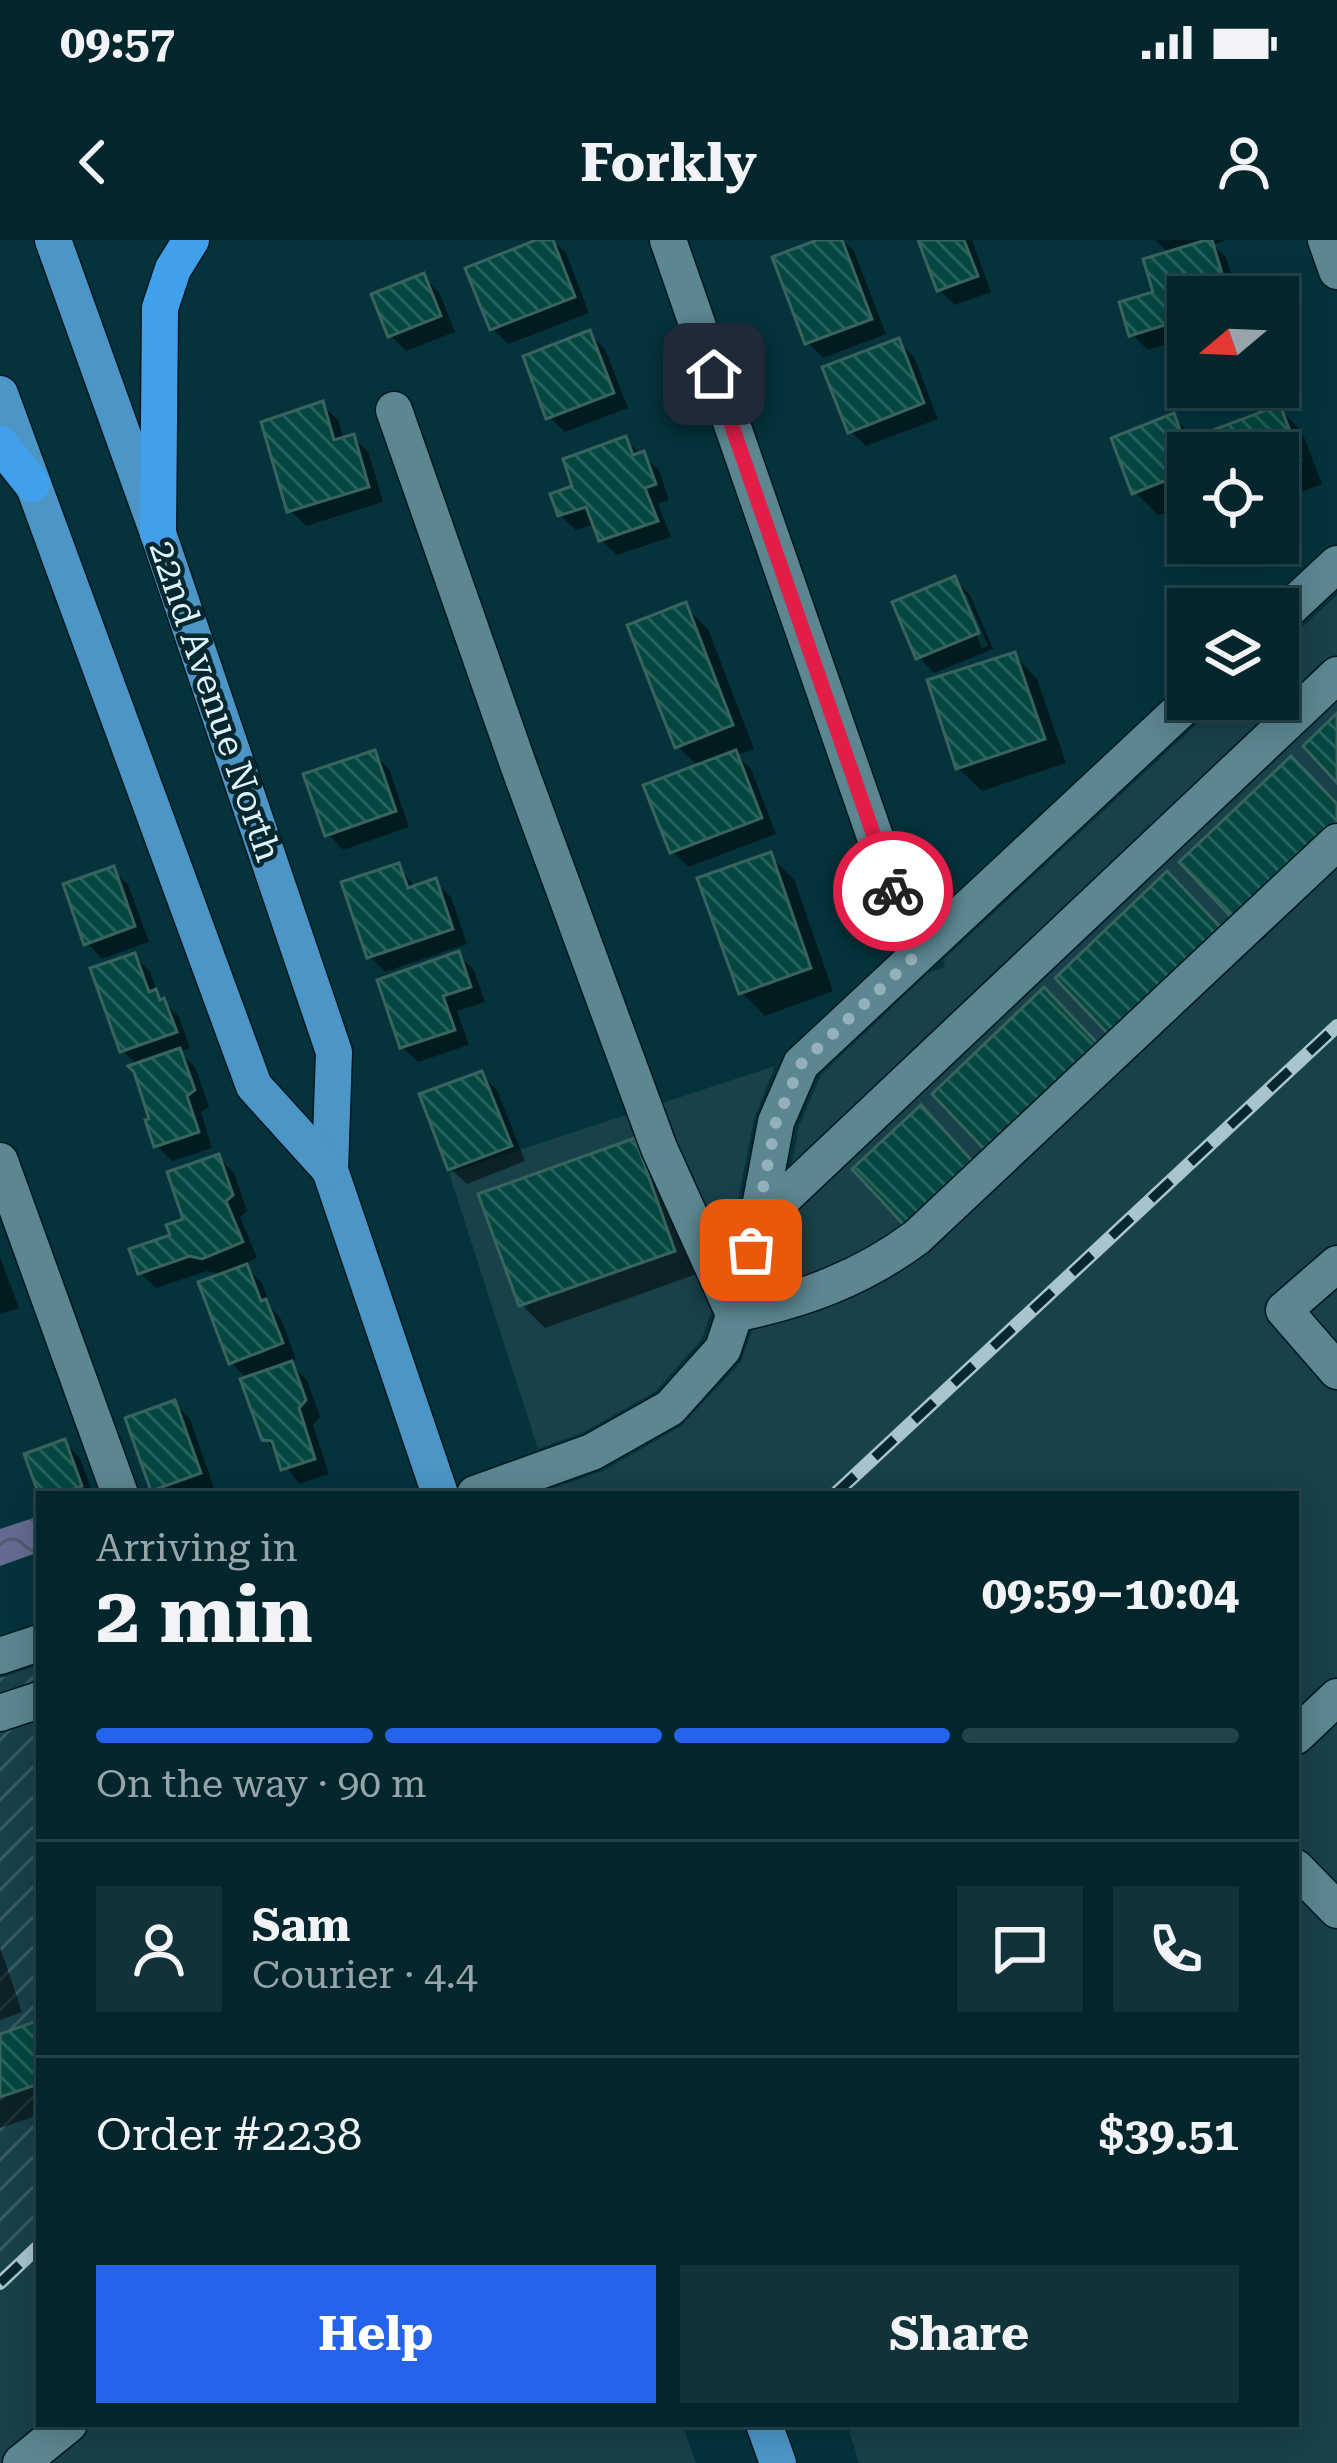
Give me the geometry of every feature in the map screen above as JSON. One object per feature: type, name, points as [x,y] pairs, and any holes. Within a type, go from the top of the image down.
[{"type":"highway","points":[[158,533],[160,308],[173,269],[191,240]]},
{"type":"highway","points":[[0,444],[32,484]]},
{"type":"main road","name":"22nd Avenue North","points":[[52,240],[158,533],[334,1052],[330,1170],[439,1491]]},
{"type":"main road","name":"22nd Avenue North","points":[[0,394],[254,1086],[330,1170]]},
{"type":"main road","points":[[765,2427],[778,2463]]},
{"type":"street","points":[[668,240],[916,955]]},
{"type":"street","points":[[1326,240],[1337,271]]},
{"type":"street","points":[[394,410],[643,1106],[734,1314]]},
{"type":"street","points":[[1299,599],[1337,564]]},
{"type":"street","points":[[756,1224],[1337,675]]},
{"type":"street","points":[[484,1491],[592,1452],[670,1408],[723,1349],[747,1276],[776,1122],[801,1064],[1169,720]]},
{"type":"street","points":[[734,1314],[787,1303],[844,1282],[917,1238],[1337,842]]},
{"type":"street","points":[[0,1161],[119,1491]]},
{"type":"street","points":[[1337,1264],[1284,1310],[1337,1371]]},
{"type":"street","points":[[0,1656],[36,1644]]},
{"type":"street","points":[[1299,1733],[1337,1697]]},
{"type":"street","points":[[0,1713],[36,1701]]},
{"type":"street","points":[[1299,1871],[1337,1910]]},
{"type":"street","points":[[21,2463],[65,2427]]},
{"type":"shaded area","points":[[1337,595],[1337,2463],[859,2463],[848,2427],[1299,2427],[1299,1491],[551,1489],[603,1471],[681,1426],[741,1362],[770,1277],[799,1126],[821,1075],[928,973],[945,967],[943,960],[1201,720],[1299,720],[1299,630]]},
{"type":"shaded area","points":[[775,1066],[754,1119],[724,1272],[702,1339],[655,1392],[582,1433],[538,1449],[449,1173]]},
{"type":"shaded area","points":[[36,1666],[36,2258],[0,2289],[0,1678]]},
{"type":"shaded area","points":[[36,2258],[36,2427],[683,2427],[696,2463],[0,2463],[0,2289]]},
{"type":"water","points":[[36,1517],[36,1553],[0,1566],[0,1529]]},
{"type":"building","points":[[536,240],[553,240],[575,297],[490,330],[465,268]]},
{"type":"building","points":[[817,240],[842,240],[872,319],[805,344],[772,257]]},
{"type":"building","points":[[918,240],[964,240],[978,276],[937,291]]},
{"type":"building","points":[[1212,240],[1223,276],[1167,276],[1167,324],[1129,336],[1119,302],[1153,292],[1143,259]]},
{"type":"building","points":[[424,273],[441,316],[388,337],[371,294]]},
{"type":"building","points":[[590,330],[614,393],[546,419],[523,356]]},
{"type":"building","points":[[899,338],[924,403],[848,433],[822,367]]},
{"type":"building","points":[[323,401],[334,440],[354,434],[369,487],[287,512],[261,422]]},
{"type":"building","points":[[1281,408],[1290,432],[1208,432]]},
{"type":"building","points":[[1174,413],[1181,432],[1167,432],[1167,489],[1164,481],[1132,494],[1111,438]]},
{"type":"building","points":[[626,436],[633,455],[644,451],[656,484],[645,488],[658,521],[599,541],[586,507],[558,516],[550,494],[572,486],[563,459]]},
{"type":"building","points":[[955,576],[979,633],[916,659],[892,602]]},
{"type":"building","points":[[686,602],[733,725],[675,748],[627,625]]},
{"type":"building","points":[[1015,652],[1045,739],[956,769],[927,680]]},
{"type":"building","points":[[1337,713],[1337,783],[1303,746]]},
{"type":"building","points":[[375,750],[396,811],[325,836],[303,774]]},
{"type":"building","points":[[736,750],[762,818],[670,853],[643,785]]},
{"type":"building","points":[[1291,756],[1337,804],[1337,822],[1234,920],[1179,862]]},
{"type":"building","points":[[771,852],[811,968],[739,994],[697,878]]},
{"type":"building","points":[[399,863],[408,888],[436,878],[453,929],[367,958],[341,882]]},
{"type":"building","points":[[114,866],[135,926],[84,945],[63,884]]},
{"type":"building","points":[[1167,871],[1222,929],[1110,1036],[1055,978]]},
{"type":"building","points":[[459,951],[471,987],[443,996],[455,1030],[400,1048],[377,980]]},
{"type":"building","points":[[135,953],[149,992],[156,989],[160,1000],[164,998],[177,1032],[120,1052],[90,968]]},
{"type":"building","points":[[1044,987],[1099,1045],[987,1152],[932,1094]]},
{"type":"building","points":[[180,1048],[195,1090],[187,1096],[199,1132],[154,1147],[134,1072],[128,1066]]},
{"type":"building","points":[[482,1071],[512,1146],[448,1170],[419,1094]]},
{"type":"building","points":[[921,1105],[973,1162],[904,1225],[852,1169]]},
{"type":"building","points":[[635,1138],[675,1251],[519,1306],[478,1194]]},
{"type":"building","points":[[219,1154],[233,1195],[226,1201],[243,1242],[202,1259],[190,1256],[138,1274],[129,1249],[170,1235],[166,1225],[183,1219],[167,1172]]},
{"type":"building","points":[[247,1264],[283,1343],[229,1364],[198,1282]]},
{"type":"building","points":[[292,1361],[306,1400],[299,1408],[315,1459],[281,1470],[272,1441],[262,1440],[240,1379]]},
{"type":"building","points":[[175,1400],[201,1473],[151,1491],[125,1418]]},
{"type":"building","points":[[65,1439],[82,1486],[38,1491],[24,1454]]},
{"type":"building","points":[[36,2021],[36,2085],[0,2097],[0,2034]]},
{"type":"railway","points":[[838,1491],[1337,1026]]},
{"type":"railway","points":[[0,2283],[36,2249]]},
{"type":"way so far","points":[[751,1250],[776,1122],[801,1064],[916,955],[893,891]]},
{"type":"route","points":[[714,374],[893,891]]}]
